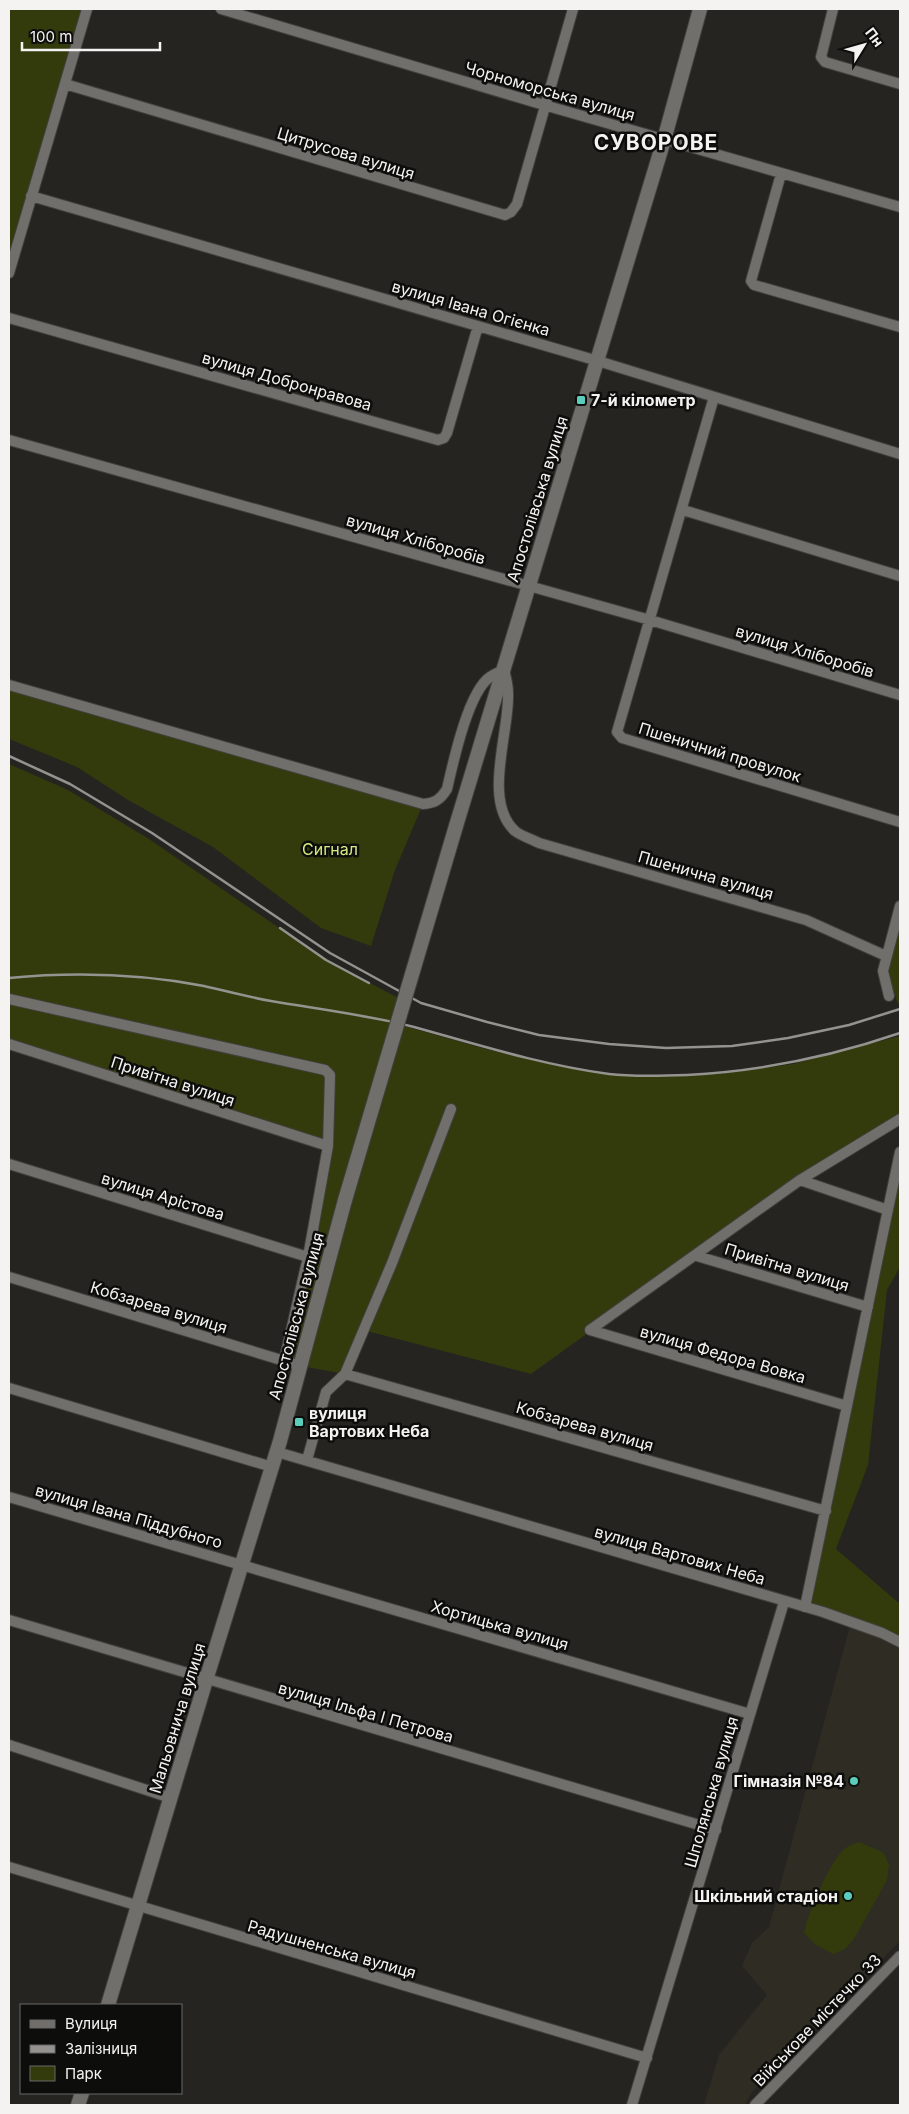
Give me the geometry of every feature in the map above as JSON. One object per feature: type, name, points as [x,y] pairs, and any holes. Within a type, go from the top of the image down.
[{"type":"street","points":[[9,273],[88,9]]},
{"type":"street","name":"Чорноморська вулиця","points":[[221,9],[664,140],[900,207]]},
{"type":"street","name":"Цитрусова вулиця","points":[[65,84],[498,214],[511,212],[517,204],[573,9]]},
{"type":"street","name":"Апостолівська вулиця","points":[[279,1447],[345,1200],[664,140],[700,9]]},
{"type":"street","points":[[833,9],[821,57],[825,62],[900,84]]},
{"type":"street","points":[[781,174],[751,281],[754,285],[900,327]]},
{"type":"street","name":"вулиця Івана Огієнка","points":[[31,196],[598,361],[900,454]]},
{"type":"street","name":"вулиця Добронравова","points":[[9,318],[438,440],[444,438],[447,433],[478,326]]},
{"type":"street","points":[[650,620],[714,398]]},
{"type":"street","name":"вулиця Хліборобів","points":[[9,440],[229,500],[529,588],[650,620],[900,695]]},
{"type":"street","points":[[683,510],[900,576]]},
{"type":"street","name":"Пшеничний провулок","points":[[650,620],[617,724],[617,732],[622,738],[900,822]]},
{"type":"street","points":[[9,685],[423,804],[432,804],[440,799],[447,790],[469,710],[485,682],[490,677],[504,670]]},
{"type":"street","name":"Пшенична вулиця","points":[[504,670],[508,693],[500,769],[500,799],[505,817],[515,831],[539,843],[806,920],[886,956]]},
{"type":"street","points":[[889,996],[883,971],[900,906]]},
{"type":"street","points":[[9,999],[325,1070],[330,1075],[328,1146],[308,1257],[284,1361]]},
{"type":"street","name":"Привітна вулиця","points":[[9,1044],[328,1146]]},
{"type":"street","points":[[307,1460],[326,1392],[341,1377],[392,1263],[451,1109]]},
{"type":"street","name":"Привітна вулиця","points":[[590,1330],[697,1256],[800,1180],[900,1119]]},
{"type":"street","points":[[805,1607],[900,1152]]},
{"type":"street","name":"вулиця Арістова","points":[[9,1164],[308,1257]]},
{"type":"street","points":[[800,1180],[888,1210]]},
{"type":"street","name":"Привітна вулиця","points":[[697,1256],[868,1307]]},
{"type":"street","name":"Кобзарева вулиця","points":[[9,1277],[301,1366]]},
{"type":"street","name":"вулиця Федора Вовка","points":[[590,1330],[847,1406]]},
{"type":"street","name":"Кобзарева вулиця","points":[[341,1377],[826,1510]]},
{"type":"street","points":[[9,1388],[272,1467]]},
{"type":"street","name":"вулиця Вартових Неба","points":[[279,1447],[307,1460],[805,1607],[882,1633],[900,1642]]},
{"type":"street","name":"Мальовнича вулиця","points":[[108,2004],[206,1680],[279,1447]]},
{"type":"street","name":"вулиця Івана Піддубного","points":[[9,1497],[242,1564]]},
{"type":"street","name":"Хортицька вулиця","points":[[242,1564],[750,1714]]},
{"type":"street","name":"Шполянська вулиця","points":[[632,2105],[784,1602]]},
{"type":"street","name":"вулиця Ільфа І Петрова","points":[[9,1620],[716,1830]]},
{"type":"street","points":[[9,1746],[171,1798]]},
{"type":"street","name":"Радушненська вулиця","points":[[9,1867],[646,2058]]},
{"type":"street","name":"Військове містечко 33","points":[[755,2105],[900,1956]]},
{"type":"shaded area","name":"Гімназія №84","points":[[851,1622],[900,1642],[900,1941],[752,2092],[745,2105],[704,2105],[719,2055],[767,1995],[742,1966],[752,1943],[769,1927]]},
{"type":"green space","points":[[9,9],[87,9],[9,273]]},
{"type":"green space","name":"Сигнал","points":[[9,685],[423,804],[395,870],[371,946],[321,928],[213,847],[128,800],[77,767],[9,739]]},
{"type":"green space","points":[[9,764],[68,790],[149,839],[326,960],[404,1001],[397,1024],[486,1049],[554,1065],[611,1074],[665,1076],[733,1072],[793,1064],[900,1036],[900,1119],[800,1180],[531,1374],[367,1331],[345,1374],[301,1366],[286,1350],[328,1146],[9,1044]]},
{"type":"green space","points":[[900,917],[900,1004],[898,1004],[887,971]]},
{"type":"green space","points":[[900,1152],[900,1267],[887,1290],[868,1465],[836,1549],[900,1604],[900,1642],[805,1607]]},
{"type":"green space","name":"Шкільний стадіон","points":[[859,1842],[883,1852],[889,1865],[887,1880],[854,1939],[845,1949],[833,1954],[816,1945],[804,1933],[806,1924],[814,1902],[831,1867],[844,1849]]},
{"type":"railway","points":[[9,756],[70,784],[152,833],[330,953],[421,1003],[487,1022],[539,1035],[609,1044],[666,1048],[732,1046],[788,1038],[849,1025],[900,1009]]},
{"type":"railway","points":[[280,928],[326,960],[369,983]]},
{"type":"railway","points":[[9,978],[57,975],[106,975],[180,982],[262,999],[379,1019],[535,1060],[584,1070],[628,1076],[715,1073],[795,1062],[874,1042],[900,1033]]},
{"type":"place","name":"7-й кілометр","points":[[581,400]]},
{"type":"place","name":"вулиця Вартових Неба","points":[[299,1422]]},
{"type":"place","name":"Гімназія №84","points":[[854,1781]]},
{"type":"place","name":"Шкільний стадіон","points":[[848,1896]]},
{"type":"district","name":"СУВОРОВЕ","points":[[656,142]]}]
